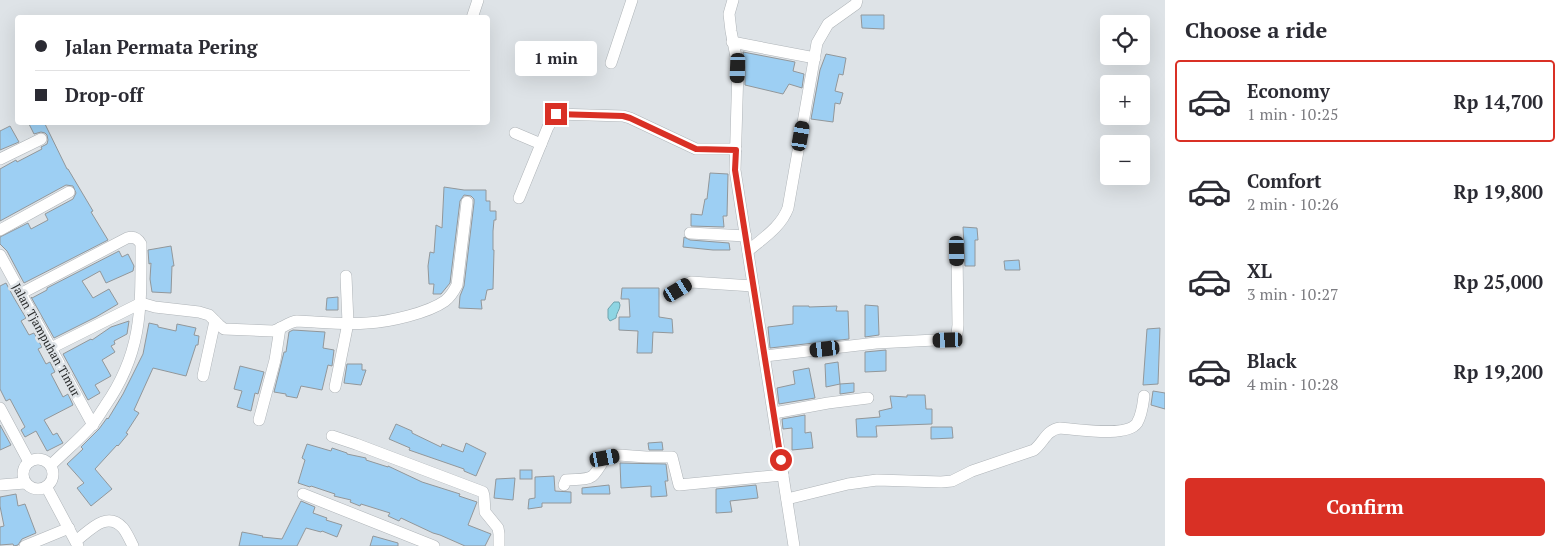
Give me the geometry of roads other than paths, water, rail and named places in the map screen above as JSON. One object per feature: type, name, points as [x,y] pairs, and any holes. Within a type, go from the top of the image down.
[{"type":"street","points":[[473,15],[478,0]]},
{"type":"street","points":[[610,63],[632,0]]},
{"type":"street","points":[[733,0],[729,14],[732,42],[738,68],[735,170],[794,546]]},
{"type":"street","points":[[748,251],[780,224],[788,208],[818,43],[828,24],[856,4],[857,0]]},
{"type":"street","points":[[732,42],[815,58]]},
{"type":"street","points":[[519,198],[548,127],[556,114],[623,116],[696,149],[736,150]]},
{"type":"street","points":[[514,133],[541,144]]},
{"type":"street","points":[[0,159],[41,139]]},
{"type":"street","points":[[0,230],[69,192]]},
{"type":"street","points":[[51,348],[141,303],[209,315],[224,328],[272,330],[298,320],[368,324],[393,320],[422,311],[446,300],[457,285],[467,202]]},
{"type":"street","points":[[690,233],[746,236]]},
{"type":"street","points":[[20,294],[127,238],[135,238],[141,244],[141,303],[135,344],[124,375],[92,424],[51,465]]},
{"type":"street","points":[[765,356],[876,343],[955,339],[958,324],[957,251]]},
{"type":"street","name":"Jalan Tjampuhan Timur","points":[[0,255],[92,424]]},
{"type":"street","points":[[335,387],[348,323],[346,276]]},
{"type":"street","points":[[678,290],[691,282],[753,286]]},
{"type":"street","points":[[202,376],[215,320]]},
{"type":"street","points":[[259,420],[275,360],[280,328]]},
{"type":"street","points":[[787,499],[848,484],[877,480],[941,482],[952,480],[972,471],[1034,450],[1054,428],[1112,431],[1131,428],[1138,421],[1144,396]]},
{"type":"street","points":[[774,413],[868,398]]},
{"type":"street","points":[[0,408],[29,462]]},
{"type":"street","points":[[332,436],[482,492],[485,512],[498,528],[499,546]]},
{"type":"street","points":[[564,485],[566,480],[591,478],[596,474],[605,458],[619,455],[672,457],[679,486],[783,475]]},
{"type":"street","points":[[40,459],[51,465],[53,480],[46,488],[35,490],[25,483],[23,472],[29,462],[40,459]]},
{"type":"street","points":[[0,485],[25,483]]},
{"type":"street","points":[[46,488],[77,543],[95,525],[104,521],[114,521],[124,529],[133,546]]},
{"type":"street","points":[[303,494],[434,546]]},
{"type":"street","points":[[25,546],[69,528]]},
{"type":"water","points":[[614,302],[619,302],[620,307],[616,318],[610,321],[608,309]]}]
